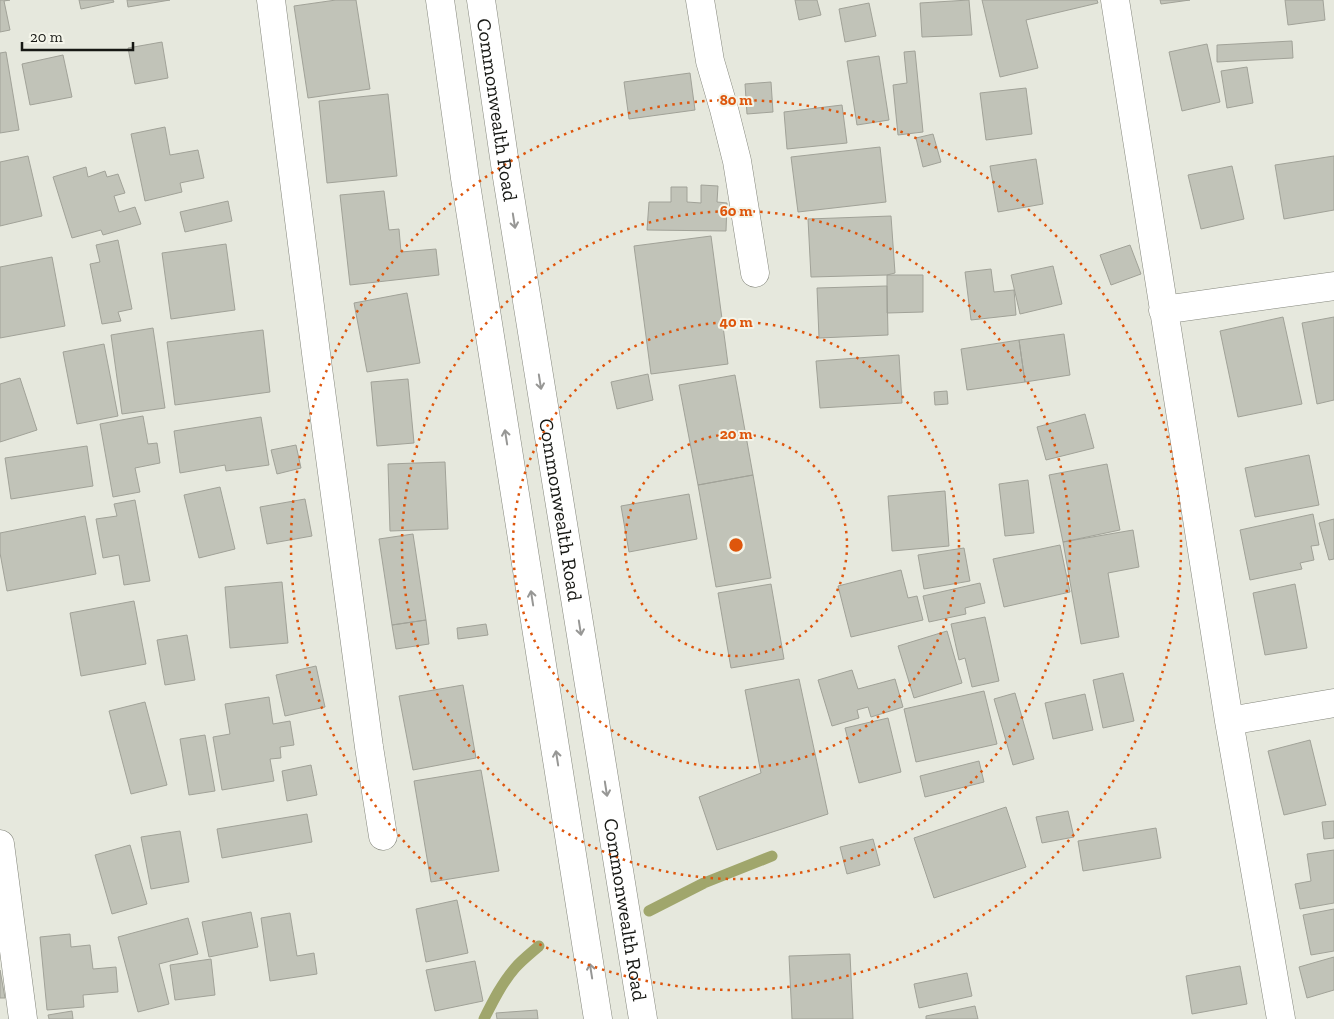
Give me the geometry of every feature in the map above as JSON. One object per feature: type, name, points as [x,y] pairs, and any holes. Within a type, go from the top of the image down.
[{"type":"street","points":[[271,0],[317,361],[383,836]]},
{"type":"street","name":"Commonwealth Road","points":[[440,0],[468,197],[598,1019]]},
{"type":"street","name":"Commonwealth Road","points":[[481,0],[506,171],[643,1019]]},
{"type":"street","points":[[700,0],[710,61],[736,161],[755,272]]},
{"type":"street","points":[[1115,0],[1229,721],[1282,1019]]},
{"type":"street","points":[[1163,310],[1334,286]]},
{"type":"street","points":[[1229,721],[1334,704]]},
{"type":"street","points":[[1,861],[23,1019]]},
{"type":"building","points":[[0,0],[10,0],[4,1],[10,30],[0,32]]},
{"type":"building","points":[[79,0],[113,0],[114,2],[81,9]]},
{"type":"building","points":[[127,0],[170,0],[128,7]]},
{"type":"building","points":[[336,0],[356,0],[370,89],[308,98],[294,6]]},
{"type":"building","points":[[795,0],[817,0],[821,15],[799,20]]},
{"type":"building","points":[[969,0],[972,35],[922,37],[920,3]]},
{"type":"building","points":[[982,0],[1097,0],[1098,3],[1026,20],[1038,68],[1000,77]]},
{"type":"building","points":[[1160,0],[1190,0],[1161,4]]},
{"type":"building","points":[[1285,0],[1323,0],[1325,20],[1288,25]]},
{"type":"building","points":[[869,3],[876,36],[845,42],[839,9]]},
{"type":"building","points":[[1292,41],[1293,58],[1217,62],[1217,45]]},
{"type":"building","points":[[162,42],[168,78],[135,84],[128,48]]},
{"type":"building","points":[[1207,44],[1220,102],[1182,111],[1169,52]]},
{"type":"building","points":[[915,51],[923,132],[898,135],[893,85],[907,83],[904,52]]},
{"type":"building","points":[[6,52],[19,130],[0,133],[0,53]]},
{"type":"building","points":[[63,55],[72,97],[30,105],[22,64]]},
{"type":"building","points":[[879,56],[889,120],[857,125],[847,61]]},
{"type":"building","points":[[1247,67],[1253,103],[1227,108],[1221,71]]},
{"type":"building","points":[[690,73],[695,110],[629,119],[624,82]]},
{"type":"building","points":[[771,82],[773,112],[747,114],[745,84]]},
{"type":"building","points":[[1026,88],[1032,134],[986,140],[980,93]]},
{"type":"building","points":[[388,94],[397,176],[327,183],[319,101]]},
{"type":"building","points":[[842,105],[847,143],[787,149],[784,112]]},
{"type":"building","points":[[165,127],[170,155],[198,150],[204,178],[180,183],[182,192],[145,201],[131,134]]},
{"type":"building","points":[[933,134],[941,162],[923,167],[916,138]]},
{"type":"building","points":[[880,147],[886,202],[798,212],[791,157]]},
{"type":"building","points":[[28,156],[42,216],[0,226],[0,162]]},
{"type":"building","points":[[1334,156],[1334,210],[1284,219],[1275,165]]},
{"type":"building","points":[[1036,159],[1043,204],[998,212],[990,166]]},
{"type":"building","points":[[1232,166],[1244,219],[1201,229],[1188,175]]},
{"type":"building","points":[[86,167],[88,177],[105,171],[107,177],[118,174],[125,193],[114,196],[119,212],[135,207],[141,224],[103,235],[101,230],[72,238],[53,177]]},
{"type":"building","points":[[701,185],[718,186],[717,202],[727,203],[726,231],[647,230],[649,202],[671,202],[671,187],[687,187],[687,202],[701,203]]},
{"type":"building","points":[[384,191],[389,230],[399,229],[401,252],[436,249],[439,275],[350,285],[340,195]]},
{"type":"building","points":[[228,201],[232,221],[185,232],[180,212]]},
{"type":"building","points":[[891,216],[895,273],[887,275],[811,277],[808,219]]},
{"type":"building","points":[[711,236],[728,364],[651,374],[634,246]]},
{"type":"building","points":[[118,240],[132,309],[118,312],[121,321],[102,324],[90,264],[100,262],[96,245]]},
{"type":"building","points":[[226,244],[235,310],[171,319],[162,253]]},
{"type":"building","points":[[1130,245],[1141,274],[1111,285],[1100,255]]},
{"type":"building","points":[[52,257],[65,326],[0,338],[0,267]]},
{"type":"building","points":[[1053,266],[1062,304],[1020,314],[1011,275]]},
{"type":"building","points":[[991,269],[994,292],[1014,290],[1016,315],[971,320],[965,272]]},
{"type":"building","points":[[887,275],[923,275],[923,312],[887,313]]},
{"type":"building","points":[[887,286],[888,335],[819,338],[817,288]]},
{"type":"building","points":[[407,293],[420,363],[367,372],[354,303]]},
{"type":"building","points":[[1283,317],[1302,404],[1238,417],[1220,331]]},
{"type":"building","points":[[1334,317],[1334,400],[1317,404],[1302,323]]},
{"type":"building","points":[[153,328],[165,408],[122,414],[111,335]]},
{"type":"building","points":[[263,330],[270,392],[175,405],[167,342]]},
{"type":"building","points":[[1064,334],[1070,375],[1025,382],[1019,340]]},
{"type":"building","points":[[1019,340],[1025,382],[967,390],[961,349]]},
{"type":"building","points":[[104,344],[118,416],[77,424],[63,352]]},
{"type":"building","points":[[899,355],[902,403],[820,408],[816,361]]},
{"type":"building","points":[[648,374],[653,400],[617,409],[611,382]]},
{"type":"building","points":[[735,375],[753,475],[698,485],[679,385]]},
{"type":"building","points":[[20,378],[37,430],[0,442],[0,384]]},
{"type":"building","points":[[408,379],[414,443],[377,446],[371,382]]},
{"type":"building","points":[[947,391],[948,404],[935,405],[934,392]]},
{"type":"building","points":[[1085,414],[1094,448],[1046,460],[1037,427]]},
{"type":"building","points":[[143,416],[148,444],[157,443],[160,463],[135,468],[140,492],[113,497],[100,424]]},
{"type":"building","points":[[261,417],[269,465],[226,471],[225,465],[180,473],[174,431]]},
{"type":"building","points":[[296,445],[301,468],[277,474],[271,450]]},
{"type":"building","points":[[87,446],[93,486],[11,499],[5,458]]},
{"type":"building","points":[[1309,455],[1319,505],[1255,517],[1245,468]]},
{"type":"building","points":[[445,462],[448,529],[390,531],[388,464]]},
{"type":"building","points":[[1107,464],[1120,530],[1063,542],[1049,475]]},
{"type":"building","points":[[753,475],[771,578],[716,587],[698,485]]},
{"type":"building","points":[[1028,480],[1034,533],[1005,536],[999,484]]},
{"type":"building","points":[[220,487],[235,549],[199,558],[184,495]]},
{"type":"building","points":[[945,491],[949,546],[892,551],[888,496]]},
{"type":"building","points":[[689,494],[697,539],[629,552],[621,506]]},
{"type":"building","points":[[305,499],[312,536],[267,544],[260,507]]},
{"type":"building","points":[[135,500],[150,581],[124,585],[119,555],[103,558],[96,519],[117,516],[114,504]]},
{"type":"building","points":[[1313,514],[1319,545],[1311,546],[1314,560],[1300,563],[1302,569],[1250,580],[1240,530]]},
{"type":"building","points":[[85,516],[96,574],[7,591],[0,553],[0,533]]},
{"type":"building","points":[[1334,519],[1334,559],[1329,560],[1319,523]]},
{"type":"building","points":[[1133,530],[1139,567],[1108,573],[1119,637],[1081,644],[1063,542]]},
{"type":"building","points":[[413,534],[426,620],[392,625],[379,539]]},
{"type":"building","points":[[1060,545],[1070,592],[1004,607],[993,559]]},
{"type":"building","points":[[964,548],[970,581],[924,589],[918,555]]},
{"type":"building","points":[[901,570],[908,598],[917,596],[923,620],[851,637],[838,586]]},
{"type":"building","points":[[282,582],[288,643],[230,648],[225,587]]},
{"type":"building","points":[[980,583],[985,603],[965,608],[966,614],[929,622],[923,596]]},
{"type":"building","points":[[771,584],[784,659],[731,668],[718,593]]},
{"type":"building","points":[[1295,584],[1307,648],[1265,655],[1253,593]]},
{"type":"building","points":[[134,601],[146,664],[81,676],[70,613]]},
{"type":"building","points":[[985,617],[999,681],[972,687],[965,658],[959,660],[951,624]]},
{"type":"building","points":[[426,620],[429,644],[396,649],[392,625]]},
{"type":"building","points":[[486,624],[488,635],[458,639],[457,628]]},
{"type":"building","points":[[947,631],[962,683],[914,698],[898,646]]},
{"type":"building","points":[[187,635],[195,680],[165,685],[157,640]]},
{"type":"building","points":[[316,666],[325,707],[285,716],[276,675]]},
{"type":"building","points":[[852,670],[858,689],[895,679],[903,707],[871,717],[868,707],[857,710],[859,718],[832,726],[818,680]]},
{"type":"building","points":[[1123,673],[1134,721],[1103,728],[1093,680]]},
{"type":"building","points":[[799,679],[828,814],[717,850],[699,797],[761,773],[745,690]]},
{"type":"building","points":[[463,685],[476,758],[413,770],[399,696]]},
{"type":"building","points":[[984,691],[997,744],[916,762],[904,709]]},
{"type":"building","points":[[1015,693],[1034,759],[1013,765],[994,699]]},
{"type":"building","points":[[1085,694],[1093,730],[1053,739],[1045,703]]},
{"type":"building","points":[[269,697],[273,724],[290,721],[294,745],[280,747],[281,758],[270,759],[274,781],[222,790],[213,737],[230,734],[225,704]]},
{"type":"building","points":[[145,702],[167,785],[131,794],[109,711]]},
{"type":"building","points":[[888,718],[901,772],[859,783],[845,728]]},
{"type":"building","points":[[205,735],[215,791],[189,795],[180,739]]},
{"type":"building","points":[[1310,740],[1326,805],[1284,815],[1268,751]]},
{"type":"building","points":[[979,761],[984,782],[925,797],[920,776]]},
{"type":"building","points":[[311,765],[317,795],[287,801],[282,771]]},
{"type":"building","points":[[481,770],[499,871],[431,882],[414,781]]},
{"type":"building","points":[[1006,807],[1026,867],[934,898],[914,838]]},
{"type":"building","points":[[1068,811],[1074,837],[1042,843],[1036,817]]},
{"type":"building","points":[[307,814],[312,842],[222,858],[217,829]]},
{"type":"building","points":[[1334,821],[1334,838],[1324,839],[1322,822]]},
{"type":"building","points":[[1156,828],[1161,858],[1083,871],[1078,841]]},
{"type":"building","points":[[180,831],[189,882],[151,889],[141,837]]},
{"type":"building","points":[[873,839],[880,865],[847,874],[840,847]]},
{"type":"building","points":[[130,845],[147,904],[112,914],[95,855]]},
{"type":"building","points":[[1334,850],[1334,903],[1300,909],[1295,884],[1311,881],[1307,854]]},
{"type":"building","points":[[457,900],[468,953],[426,962],[416,909]]},
{"type":"building","points":[[1334,909],[1334,951],[1311,955],[1303,915]]},
{"type":"building","points":[[251,912],[258,947],[209,957],[202,922]]},
{"type":"building","points":[[290,913],[297,956],[314,953],[317,974],[270,981],[261,918]]},
{"type":"building","points":[[188,918],[198,954],[159,964],[169,1004],[138,1012],[118,937]]},
{"type":"building","points":[[70,934],[71,947],[90,945],[93,969],[116,967],[118,992],[83,995],[84,1007],[47,1010],[40,937]]},
{"type":"building","points":[[850,954],[853,1019],[792,1019],[789,956]]},
{"type":"building","points":[[1334,957],[1334,990],[1307,998],[1299,967]]},
{"type":"building","points":[[211,959],[215,995],[175,1000],[170,965]]},
{"type":"building","points":[[475,961],[483,1001],[435,1011],[426,970]]},
{"type":"building","points":[[1240,966],[1247,1004],[1192,1014],[1186,976]]},
{"type":"building","points":[[0,970],[5,998],[0,998]]},
{"type":"building","points":[[967,973],[972,996],[919,1008],[914,984]]},
{"type":"building","points":[[975,1006],[978,1019],[926,1019],[926,1016]]},
{"type":"building","points":[[537,1010],[538,1019],[497,1019],[496,1013]]},
{"type":"building","points":[[72,1011],[73,1019],[49,1019],[48,1015]]},
{"type":"waterway","points":[[649,911],[704,883],[772,856]]},
{"type":"waterway","points":[[484,1019],[510,974],[539,946]]}]
